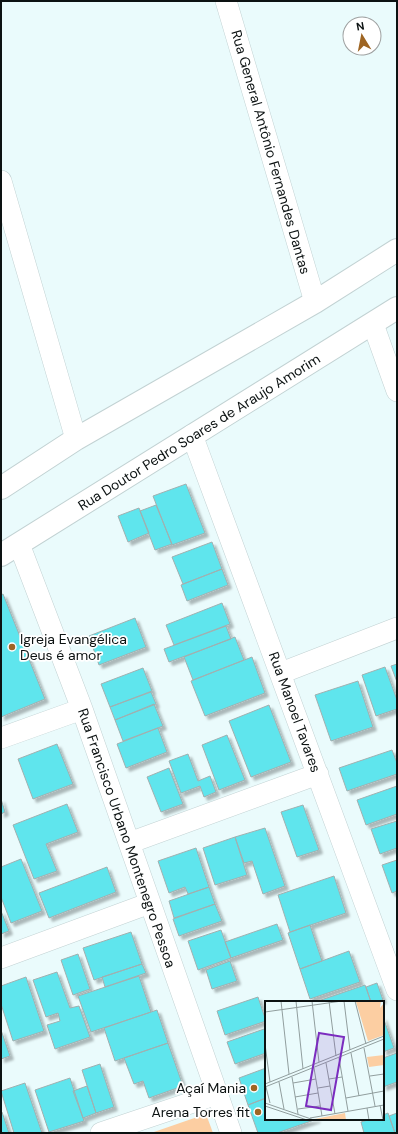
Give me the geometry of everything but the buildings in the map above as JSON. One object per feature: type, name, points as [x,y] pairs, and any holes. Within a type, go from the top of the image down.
[{"type":"street","name":"Rua General Antônio Fernandes Dantas","points":[[226,1],[315,302]]},
{"type":"street","points":[[1,181],[76,439]]},
{"type":"street","points":[[1,488],[76,439],[315,302],[397,250]]},
{"type":"street","name":"Rua Doutor Pedro Soares de Araujo Amorim","points":[[10,549],[397,308]]},
{"type":"street","points":[[373,324],[397,391]]},
{"type":"street","name":"Rua Manoel Tavares","points":[[192,435],[397,990]]},
{"type":"street","name":"Rua Francisco Urbano Montenegro Pessoa","points":[[10,549],[82,709],[231,1133]]},
{"type":"street","points":[[281,673],[397,628]]},
{"type":"street","points":[[1,738],[82,709]]},
{"type":"street","points":[[129,843],[318,774]]},
{"type":"street","points":[[1,958],[150,903]]},
{"type":"street","points":[[101,1133],[217,1094]]},
{"type":"shaded area","points":[[206,1114],[213,1133],[151,1133]]},
{"type":"place","name":"Igreja Evangélica Deus é amor","points":[[12,647]]},
{"type":"place","name":"Açaí Mania","points":[[254,1088]]},
{"type":"place","name":"Arena Torres fit","points":[[258,1112]]}]
